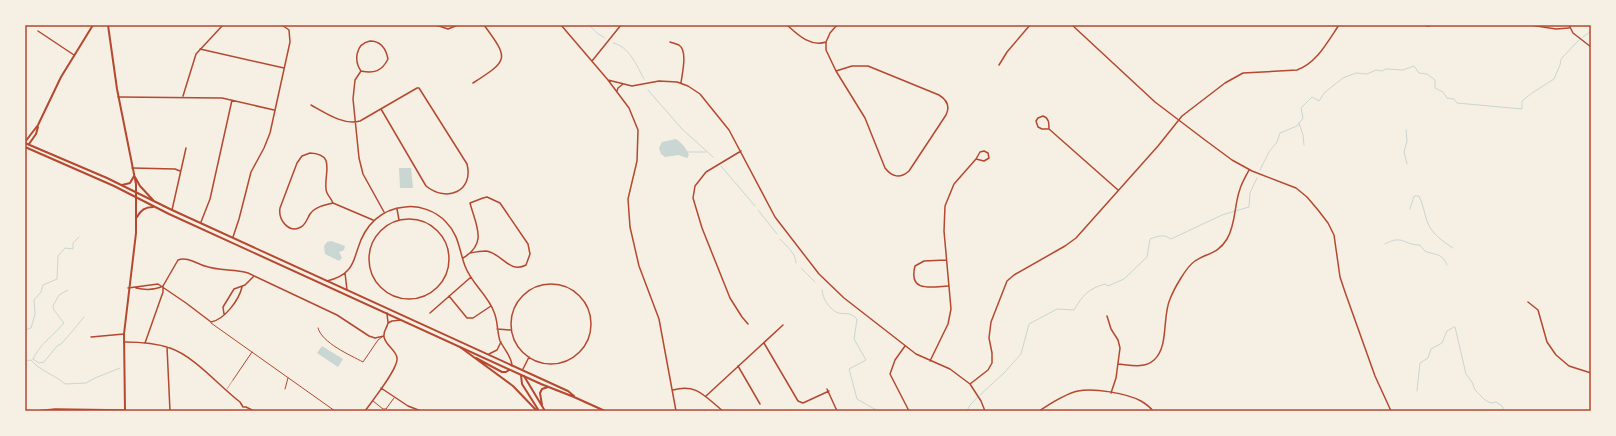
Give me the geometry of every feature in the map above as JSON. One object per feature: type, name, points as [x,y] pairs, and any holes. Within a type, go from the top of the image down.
[{"type":"main road","points":[[108,25],[118,97],[132,168],[140,186],[155,202]]},
{"type":"main road","points":[[91,26],[61,77],[38,125],[25,142],[122,185],[172,210],[568,391],[574,397]]},
{"type":"main road","points":[[38,125],[36,134],[25,148],[114,186],[153,206],[548,388],[574,397],[604,411]]},
{"type":"main road","points":[[122,185],[130,182],[134,174]]},
{"type":"main road","points":[[125,411],[124,334],[136,218],[134,174]]},
{"type":"main road","points":[[136,218],[142,209],[153,206]]},
{"type":"main road","points":[[459,347],[502,372],[506,372],[512,366]]},
{"type":"main road","points":[[475,357],[518,390],[538,411]]},
{"type":"main road","points":[[522,371],[522,384],[538,411]]},
{"type":"main road","points":[[522,371],[545,410]]},
{"type":"main road","points":[[545,410],[540,398],[540,393],[542,389],[548,388]]},
{"type":"street","points":[[183,97],[194,57],[223,25]]},
{"type":"street","points":[[233,237],[240,219],[250,177],[266,143],[284,68],[290,37],[288,28],[282,25]]},
{"type":"street","points":[[436,25],[448,29],[458,25]]},
{"type":"street","points":[[473,83],[501,63],[502,56],[500,47],[484,25]]},
{"type":"street","points":[[561,25],[617,91],[632,113],[638,130],[637,161],[628,195],[630,227],[637,261],[659,319],[676,411]]},
{"type":"street","points":[[592,61],[621,25]]},
{"type":"street","points":[[787,25],[808,42],[816,44],[826,42]]},
{"type":"street","points":[[836,70],[852,66],[868,66],[939,95],[945,99],[948,106],[946,115],[909,170],[903,175],[894,176],[885,168],[865,118],[836,70],[826,50],[826,42],[830,33],[837,25]]},
{"type":"street","points":[[999,65],[1007,52],[1030,25]]},
{"type":"street","points":[[1072,25],[1155,102],[1226,156],[1249,170],[1296,188],[1307,197],[1328,223],[1334,235],[1339,271],[1345,292],[1375,376],[1391,411]]},
{"type":"street","points":[[970,384],[988,370],[992,363],[989,338],[991,322],[1007,281],[1019,272],[1070,242],[1084,229],[1158,146],[1179,120],[1225,82],[1237,75],[1248,72],[1297,70],[1303,68],[1313,60],[1339,25]]},
{"type":"street","points":[[1426,25],[1432,25]]},
{"type":"street","points":[[1530,25],[1556,29],[1569,28]]},
{"type":"street","points":[[1569,25],[1569,28],[1573,33],[1591,47]]},
{"type":"street","points":[[38,31],[74,55]]},
{"type":"street","points":[[370,41],[382,45],[386,51],[388,59],[382,69],[369,73],[361,71],[356,60],[356,54],[360,46],[370,41]]},
{"type":"street","points":[[670,42],[680,46],[683,50],[684,58],[681,83]]},
{"type":"street","points":[[200,49],[284,68]]},
{"type":"street","points":[[361,71],[355,80],[352,102],[358,151],[361,168],[384,212]]},
{"type":"street","points":[[608,80],[635,86],[664,81],[681,83],[693,89],[708,103],[730,130],[780,223],[819,274],[844,298],[905,346],[916,354],[950,369],[970,384],[981,401],[985,411]]},
{"type":"street","points":[[617,91],[618,88],[624,84]]},
{"type":"street","points":[[311,105],[331,116],[346,121],[355,122],[419,88],[467,164],[469,172],[468,178],[460,189],[452,193],[442,194],[426,186],[381,109]]},
{"type":"street","points":[[118,97],[215,98],[232,100],[274,110]]},
{"type":"street","points":[[201,222],[210,199],[232,100]]},
{"type":"street","points":[[1049,129],[1049,124],[1046,117],[1043,116],[1038,118],[1036,121],[1038,127],[1042,129],[1049,129],[1118,190]]},
{"type":"street","points":[[172,210],[186,148]]},
{"type":"street","points":[[741,151],[706,172],[695,186],[693,198],[702,228],[730,298],[736,309],[748,324]]},
{"type":"street","points":[[930,361],[948,324],[951,309],[944,231],[945,206],[954,184],[976,159],[980,152],[984,151],[988,153],[988,158],[984,160],[976,159]]},
{"type":"street","points":[[333,203],[316,209],[311,213],[306,222],[298,228],[284,224],[281,221],[279,213],[281,203],[297,164],[302,156],[313,153],[325,158],[328,167],[326,189],[333,203],[373,220]]},
{"type":"street","points":[[132,168],[175,169],[180,172]]},
{"type":"street","points":[[1118,364],[1140,366],[1149,364],[1156,358],[1162,344],[1170,299],[1190,265],[1197,260],[1215,252],[1223,244],[1231,230],[1240,190],[1249,170]]},
{"type":"street","points":[[463,258],[476,247],[479,237],[478,226],[470,203],[487,197],[500,203],[507,212],[528,244],[530,254],[526,265],[516,268],[510,266],[503,259],[493,253],[486,251],[470,253]]},
{"type":"street","points":[[327,281],[345,273],[354,261],[363,234],[373,220],[384,212],[396,208],[412,207],[440,216],[455,232],[464,265],[495,313],[500,342],[511,360],[512,366]]},
{"type":"street","points":[[396,208],[399,220]]},
{"type":"street","points":[[399,220],[415,220],[430,225],[442,237],[448,252],[448,269],[441,284],[429,294],[415,299],[400,299],[388,294],[377,285],[369,268],[369,250],[375,237],[386,227],[399,220]]},
{"type":"street","points":[[128,288],[142,290],[158,289],[163,286],[174,267],[181,259],[187,259],[206,267],[234,269],[254,276],[337,315],[369,336],[375,338],[384,336]]},
{"type":"street","points":[[946,260],[924,261],[915,266],[913,273],[914,279],[918,285],[923,288],[949,286]]},
{"type":"street","points":[[345,273],[347,290]]},
{"type":"street","points":[[224,314],[223,308],[234,289],[242,287],[250,282],[254,276]]},
{"type":"street","points":[[430,313],[471,278]]},
{"type":"street","points":[[556,283],[572,289],[583,299],[590,313],[591,328],[582,351],[570,360],[555,364],[529,357],[516,344],[511,330],[510,321],[515,307],[528,290],[542,284],[556,283]]},
{"type":"street","points":[[135,288],[142,285],[158,284],[163,286],[335,411]]},
{"type":"street","points":[[145,344],[163,292],[163,286]]},
{"type":"street","points":[[211,322],[219,319],[224,314],[229,312],[241,292],[242,287]]},
{"type":"street","points":[[449,296],[467,318],[473,318],[491,306]]},
{"type":"street","points":[[1528,302],[1538,310],[1546,342],[1556,355],[1569,366],[1591,373]]},
{"type":"street","points":[[365,411],[397,363],[396,354],[385,341],[384,336],[388,323],[387,313]]},
{"type":"street","points":[[1107,316],[1111,329],[1120,344],[1116,378],[1111,393]]},
{"type":"street","points":[[388,323],[402,320]]},
{"type":"street","points":[[706,396],[783,325]]},
{"type":"street","points":[[318,328],[322,334],[337,348],[363,362],[378,340],[384,336]]},
{"type":"street","points":[[497,329],[511,330]]},
{"type":"street","points":[[91,337],[124,334]]},
{"type":"street","points":[[124,342],[168,347],[189,359],[226,390],[243,407],[254,411]]},
{"type":"street","points":[[487,354],[497,350],[500,342]]},
{"type":"street","points":[[764,343],[798,401],[803,403],[828,390],[836,411]]},
{"type":"street","points":[[905,346],[894,360],[890,374],[909,411]]},
{"type":"street","points":[[168,347],[170,411]]},
{"type":"street","points":[[233,380],[252,352]]},
{"type":"street","points":[[522,371],[529,357]]},
{"type":"street","points":[[738,366],[760,404]]},
{"type":"street","points":[[285,389],[288,378]]},
{"type":"street","points":[[381,388],[394,398],[421,411]]},
{"type":"street","points":[[673,390],[690,388],[706,396],[723,411]]},
{"type":"street","points":[[1039,411],[1065,396],[1078,391],[1091,390],[1140,400],[1153,411]]},
{"type":"street","points":[[372,401],[383,409],[386,409],[394,398]]},
{"type":"street","points":[[36,411],[55,409],[125,411]]},
{"type":"lane","points":[[226,390],[233,380]]},
{"type":"shaded area","points":[[676,139],[687,150],[689,155],[687,158],[678,155],[665,157],[661,154],[659,148],[662,142]]},
{"type":"shaded area","points":[[399,168],[411,168],[413,188],[400,188]]},
{"type":"shaded area","points":[[331,241],[345,246],[344,250],[339,252],[342,258],[339,261],[325,254],[324,246],[327,242]]},
{"type":"shaded area","points":[[322,346],[343,359],[338,367],[317,353]]},
{"type":"waterway","points":[[589,25],[605,38]]},
{"type":"waterway","points":[[1583,37],[1591,31]]},
{"type":"waterway","points":[[1260,170],[1269,152],[1277,142],[1280,133],[1297,126],[1303,118],[1301,108],[1312,97],[1319,101],[1325,92],[1343,78],[1356,73],[1367,74],[1376,70],[1382,71],[1386,69],[1403,70],[1414,66],[1419,73],[1427,74],[1435,80],[1435,88],[1443,92],[1447,98],[1454,99],[1457,103],[1522,109],[1522,101],[1554,79],[1561,59],[1579,40]]},
{"type":"waterway","points":[[613,43],[619,45],[628,52],[644,79]]},
{"type":"waterway","points":[[648,90],[682,129],[713,157]]},
{"type":"waterway","points":[[1299,123],[1303,135],[1304,145]]},
{"type":"waterway","points":[[1406,130],[1407,141],[1404,152],[1407,164]]},
{"type":"waterway","points":[[687,152],[706,152]]},
{"type":"waterway","points":[[721,166],[755,206]]},
{"type":"waterway","points":[[980,395],[1004,373],[1021,354],[1029,324],[1057,309],[1074,310],[1083,296],[1090,290],[1105,284],[1108,286],[1124,279],[1147,257],[1150,239],[1161,236],[1166,236],[1171,239],[1222,215],[1249,207],[1250,193],[1257,178]]},
{"type":"waterway","points":[[1410,209],[1414,196],[1419,196],[1431,229],[1441,240],[1453,248]]},
{"type":"waterway","points":[[758,210],[777,234]]},
{"type":"waterway","points":[[25,330],[31,328],[35,314],[34,300],[41,292],[43,285],[57,279],[58,256],[65,248],[73,249],[73,243],[79,237]]},
{"type":"waterway","points":[[780,239],[793,253],[796,263]]},
{"type":"waterway","points":[[1385,244],[1391,241],[1400,240],[1414,245],[1420,245],[1426,252],[1442,257],[1447,265]]},
{"type":"waterway","points":[[801,268],[815,282]]},
{"type":"waterway","points":[[33,359],[43,345],[64,323],[54,310],[53,306],[59,295],[68,290]]},
{"type":"waterway","points":[[822,290],[823,297],[833,310],[839,313],[849,314],[857,319],[854,339],[866,360],[849,369],[857,399],[878,411]]},
{"type":"waterway","points":[[33,359],[39,363],[44,362],[84,317]]},
{"type":"waterway","points":[[1417,391],[1420,363],[1428,358],[1431,349],[1442,343],[1447,331],[1454,327]]},
{"type":"waterway","points":[[1455,327],[1466,374],[1472,382],[1475,390],[1485,400],[1491,403],[1496,402],[1502,406],[1504,411]]},
{"type":"waterway","points":[[25,361],[31,360],[65,384],[86,383],[120,368]]},
{"type":"waterway","points":[[967,411],[970,405],[977,398]]}]
